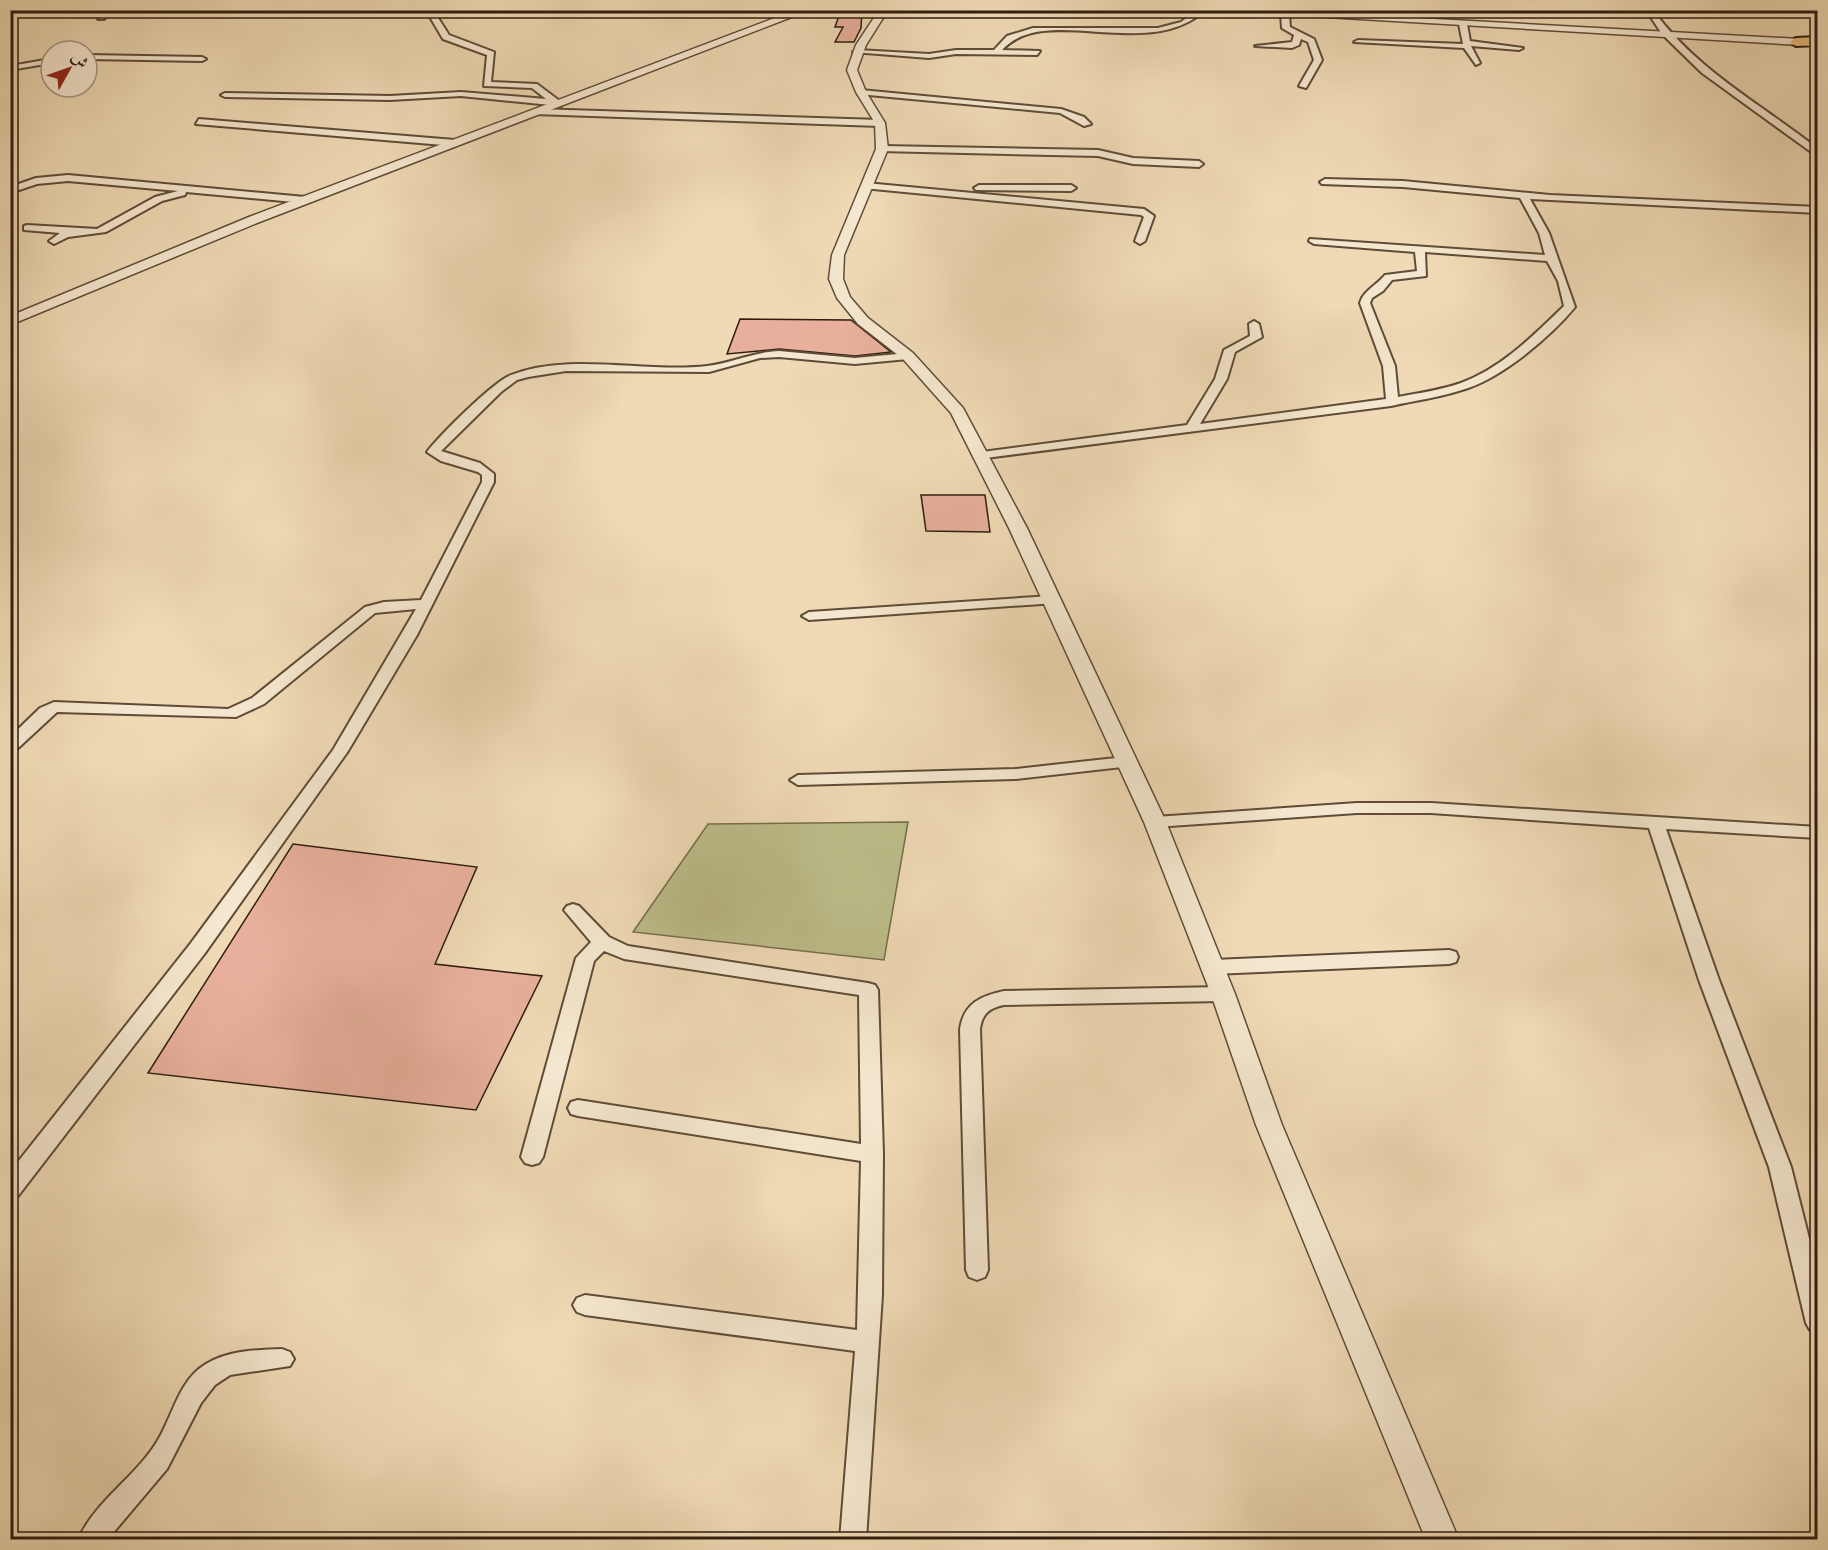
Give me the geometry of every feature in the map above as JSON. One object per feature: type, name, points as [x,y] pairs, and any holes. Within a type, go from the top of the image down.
[{"type":"highway","points":[[1798,43],[1818,44]]},
{"type":"street","points":[[101,17],[111,10]]},
{"type":"street","points":[[429,10],[446,37],[491,54],[487,84],[534,86],[556,103]]},
{"type":"street","points":[[10,321],[305,200],[806,10]]},
{"type":"street","points":[[996,52],[1007,39],[1035,29],[1164,31],[1189,24],[1202,10]]},
{"type":"street","points":[[1210,10],[1467,22],[1798,43]]},
{"type":"street","points":[[1649,10],[1663,35],[1699,65],[1818,154]]},
{"type":"street","points":[[881,13],[857,52],[852,70],[861,92],[880,123],[882,149],[838,255],[836,279],[844,298],[863,321],[908,356],[958,411],[1087,673],[1125,762],[1155,822],[1213,967],[1273,1136],[1443,1539]]},
{"type":"street","points":[[1285,14],[1286,28],[1311,41],[1318,60],[1303,86]]},
{"type":"street","points":[[1467,22],[1466,45],[1476,63]]},
{"type":"street","points":[[1259,46],[1296,44],[1298,34]]},
{"type":"street","points":[[1358,42],[1519,48]]},
{"type":"street","points":[[857,52],[929,56],[956,52],[1037,53]]},
{"type":"street","points":[[99,57],[202,59]]},
{"type":"street","points":[[10,68],[39,63]]},
{"type":"street","points":[[861,92],[1060,111],[1081,119],[1087,124]]},
{"type":"street","points":[[225,96],[390,99],[461,94],[556,103]]},
{"type":"street","points":[[537,112],[880,123]]},
{"type":"street","points":[[199,122],[455,143]]},
{"type":"street","points":[[882,149],[1098,153],[1133,161],[1199,164]]},
{"type":"street","points":[[10,190],[36,181],[68,177],[305,200]]},
{"type":"street","points":[[868,181],[992,189],[1071,188]]},
{"type":"street","points":[[868,181],[1144,212],[1149,216],[1140,241]]},
{"type":"street","points":[[1325,182],[1460,187],[1525,196],[1818,210]]},
{"type":"street","points":[[27,228],[101,231],[151,201],[196,188]]},
{"type":"street","points":[[982,456],[1391,402],[1442,392],[1477,381],[1504,363],[1569,308],[1563,281],[1551,258],[1544,232],[1525,201],[1525,196]]},
{"type":"street","points":[[54,241],[61,235],[79,231]]},
{"type":"street","points":[[1314,241],[1551,258]]},
{"type":"street","points":[[1391,402],[1393,392],[1389,366],[1365,303],[1367,296],[1389,277],[1422,274],[1420,249]]},
{"type":"street","points":[[1191,428],[1221,379],[1230,350],[1256,337],[1254,324]]},
{"type":"street","points":[[10,1190],[20,1161],[198,948],[334,760],[410,635],[486,489],[488,474],[483,468],[444,458],[433,452],[497,390],[513,378],[566,368],[709,369],[759,356],[779,354],[855,361],[908,356]]},
{"type":"street","points":[[809,616],[1051,600]]},
{"type":"street","points":[[10,747],[46,711],[54,707],[230,714],[258,701],[370,610],[384,606],[425,604]]},
{"type":"street","points":[[798,780],[1015,774],[1125,762]]},
{"type":"street","points":[[1155,822],[1357,808],[1431,808],[1818,833]]},
{"type":"street","points":[[1656,823],[1709,980],[1780,1167],[1818,1323]]},
{"type":"street","points":[[573,910],[602,942],[624,952],[868,990],[873,1225],[868,1342],[853,1539]]},
{"type":"street","points":[[532,1156],[585,958],[602,942]]},
{"type":"street","points":[[1213,967],[1449,957]]},
{"type":"street","points":[[977,1270],[970,1017],[978,1006],[1004,998],[1223,994]]},
{"type":"street","points":[[578,1108],[872,1154]]},
{"type":"street","points":[[585,1305],[868,1342]]},
{"type":"street","points":[[91,1539],[111,1512],[151,1471],[167,1448],[193,1396],[205,1379],[214,1371],[233,1364],[282,1359]]},
{"type":"green space","points":[[908,822],[884,960],[633,932],[708,824]]},
{"type":"building","points":[[841,10],[862,10],[861,28],[854,42],[835,42],[843,27],[835,27]]},
{"type":"building","points":[[740,319],[851,320],[891,352],[855,356],[779,349],[727,354]]},
{"type":"building","points":[[921,495],[985,495],[990,532],[926,531]]},
{"type":"building","points":[[293,844],[477,867],[435,964],[542,976],[476,1110],[148,1073]]}]
